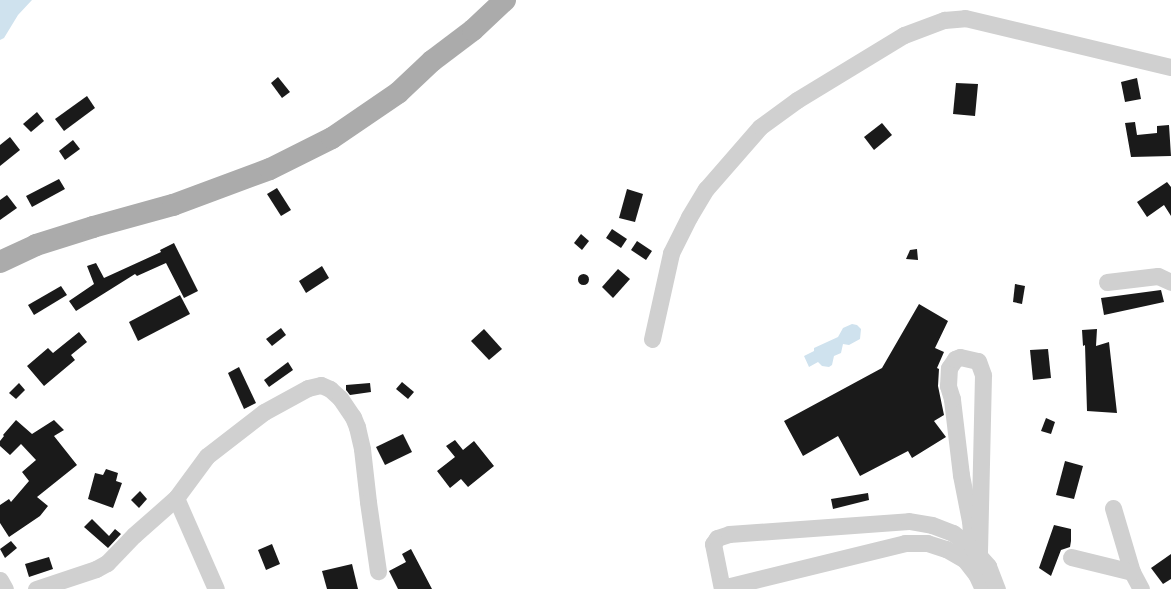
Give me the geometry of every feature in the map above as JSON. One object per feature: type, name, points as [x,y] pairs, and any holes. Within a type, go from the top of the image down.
[{"type":"main road","points":[[0,262],[36,245],[93,227],[173,205],[255,174],[332,138],[398,93],[432,61],[473,30],[505,0]]},
{"type":"street","points":[[652,339],[671,253],[689,217],[706,189],[760,127],[797,100],[904,35],[944,20],[965,18],[1115,55],[1171,67]]},
{"type":"street","points":[[1107,282],[1158,276],[1171,282]]},
{"type":"street","points":[[960,357],[978,361],[983,375],[976,552],[961,475],[952,399],[948,386],[949,368],[955,359],[960,357]]},
{"type":"street","points":[[36,589],[96,569],[107,563],[134,535],[176,498],[207,456],[264,412],[308,388],[321,385],[327,387],[340,398],[353,418],[360,437],[378,571]]},
{"type":"street","points":[[176,498],[216,589]]},
{"type":"street","points":[[1113,508],[1132,572],[1141,589]]},
{"type":"street","points":[[983,589],[976,574],[965,560],[946,549],[927,543],[905,543],[722,589],[713,544],[717,538],[729,534],[909,521],[932,524],[953,533],[976,552],[988,566],[997,589]]},
{"type":"street","points":[[1071,558],[1132,572]]},
{"type":"street","points":[[0,580],[5,589]]},
{"type":"water","points":[[0,0],[32,0],[18,15],[4,38],[0,40]]},
{"type":"water","points":[[852,324],[857,325],[861,329],[860,339],[849,345],[843,344],[841,353],[834,356],[832,365],[829,367],[822,366],[818,362],[809,367],[804,356],[814,351],[814,348],[838,337],[843,328]]},
{"type":"building","points":[[278,77],[290,92],[282,98],[271,83]]},
{"type":"building","points":[[1137,78],[1141,99],[1125,102],[1121,82]]},
{"type":"building","points":[[956,83],[978,84],[975,116],[953,114]]},
{"type":"building","points":[[87,96],[95,108],[64,131],[55,119]]},
{"type":"building","points":[[37,112],[44,121],[31,132],[23,124]]},
{"type":"building","points":[[1135,122],[1137,135],[1157,133],[1157,126],[1169,125],[1171,156],[1131,157],[1125,123]]},
{"type":"building","points":[[882,123],[892,135],[874,150],[864,137]]},
{"type":"building","points":[[10,137],[20,150],[0,166],[0,145]]},
{"type":"building","points":[[73,140],[80,149],[65,160],[59,151]]},
{"type":"building","points":[[59,179],[65,189],[32,207],[26,196]]},
{"type":"building","points":[[1167,182],[1171,187],[1171,216],[1164,205],[1147,217],[1137,202]]},
{"type":"building","points":[[277,188],[291,210],[281,216],[267,194]]},
{"type":"building","points":[[627,189],[643,194],[635,222],[619,218]]},
{"type":"building","points":[[7,195],[17,208],[0,220],[0,200]]},
{"type":"building","points":[[612,229],[627,239],[621,248],[606,238]]},
{"type":"building","points":[[581,234],[589,241],[582,250],[574,243]]},
{"type":"building","points":[[637,241],[652,251],[646,260],[631,250]]},
{"type":"building","points":[[174,243],[198,291],[184,298],[166,263],[137,276],[135,274],[76,311],[69,301],[94,284],[87,266],[96,263],[104,278],[161,252],[160,250]]},
{"type":"building","points":[[917,249],[918,260],[906,259],[910,250]]},
{"type":"building","points":[[322,266],[329,278],[306,293],[299,281]]},
{"type":"building","points":[[618,269],[630,279],[613,298],[602,287]]},
{"type":"building","points":[[581,274],[585,274],[587,275],[587,283],[581,284],[578,281],[578,277]]},
{"type":"building","points":[[1015,284],[1025,286],[1022,304],[1013,302]]},
{"type":"building","points":[[61,286],[67,295],[34,315],[28,305]]},
{"type":"building","points":[[1161,290],[1164,302],[1104,315],[1101,298]]},
{"type":"building","points":[[180,295],[190,314],[138,341],[129,322]]},
{"type":"building","points":[[919,304],[948,321],[935,348],[944,352],[937,368],[939,369],[938,386],[944,415],[934,421],[946,437],[912,458],[908,451],[860,476],[838,436],[803,456],[784,421],[882,368]]},
{"type":"building","points":[[281,328],[286,335],[272,346],[266,339]]},
{"type":"building","points":[[484,329],[502,349],[489,360],[471,341]]},
{"type":"building","points":[[1097,329],[1096,346],[1109,342],[1117,413],[1087,411],[1085,345],[1083,346],[1082,330]]},
{"type":"building","points":[[79,332],[87,342],[71,355],[75,360],[44,386],[27,366],[48,348],[53,353]]},
{"type":"building","points":[[1048,349],[1051,378],[1033,380],[1030,350]]},
{"type":"building","points":[[288,362],[293,370],[269,387],[264,380]]},
{"type":"building","points":[[239,367],[256,403],[244,409],[228,373]]},
{"type":"building","points":[[402,382],[414,392],[408,399],[396,389]]},
{"type":"building","points":[[19,383],[25,390],[16,399],[9,393]]},
{"type":"building","points":[[370,383],[371,392],[350,395],[346,390],[346,385]]},
{"type":"building","points":[[1046,418],[1055,422],[1051,434],[1041,431]]},
{"type":"building","points":[[16,420],[32,434],[54,420],[64,430],[54,436],[77,465],[37,497],[48,506],[40,516],[9,537],[0,523],[0,505],[9,499],[11,502],[29,481],[22,472],[36,460],[21,444],[10,455],[0,446],[0,441],[4,436],[3,435]]},
{"type":"building","points":[[403,434],[412,452],[385,465],[376,447]]},
{"type":"building","points":[[455,440],[463,450],[474,441],[494,466],[468,487],[461,479],[450,488],[437,471],[455,457],[446,446]]},
{"type":"building","points":[[1065,461],[1083,466],[1074,499],[1056,495]]},
{"type":"building","points":[[106,469],[118,473],[116,481],[122,483],[113,508],[88,499],[95,473],[103,475]]},
{"type":"building","points":[[140,491],[147,499],[139,508],[131,500]]},
{"type":"building","points":[[868,493],[869,500],[833,509],[831,499]]},
{"type":"building","points":[[92,519],[109,536],[115,529],[121,534],[108,548],[84,527]]},
{"type":"building","points":[[1054,525],[1071,529],[1071,541],[1070,547],[1061,550],[1051,576],[1039,568]]},
{"type":"building","points":[[11,541],[17,548],[5,558],[0,549]]},
{"type":"building","points":[[272,544],[280,564],[266,570],[258,550]]},
{"type":"building","points":[[411,549],[432,589],[398,589],[389,571],[406,562],[402,554]]},
{"type":"building","points":[[1171,554],[1171,579],[1163,584],[1151,568]]},
{"type":"building","points":[[49,557],[53,569],[29,577],[25,564]]},
{"type":"building","points":[[352,564],[358,589],[327,589],[322,571]]}]
